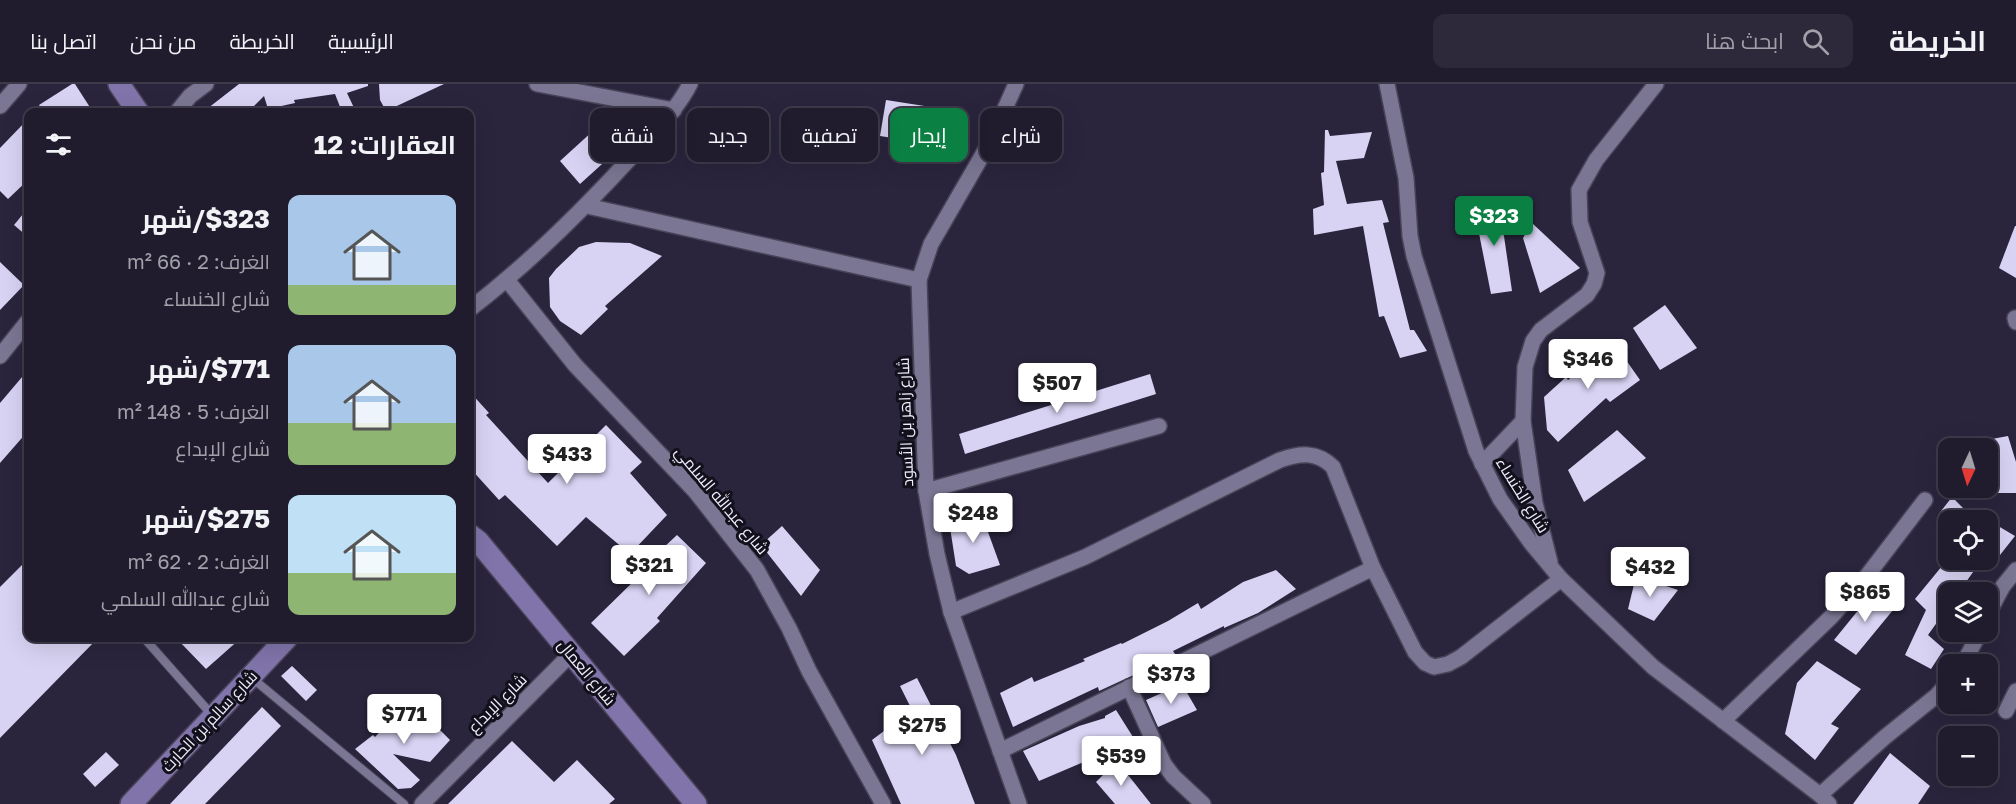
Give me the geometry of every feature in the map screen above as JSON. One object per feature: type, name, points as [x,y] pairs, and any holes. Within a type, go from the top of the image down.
[{"type":"street","points":[[0,106],[19,84]]},
{"type":"street","points":[[119,84],[135,108]]},
{"type":"street","points":[[180,108],[190,96],[206,84]]},
{"type":"street","points":[[537,84],[663,108]]},
{"type":"street","points":[[675,108],[690,84]]},
{"type":"street","name":"شارع زاهر بن الأسود","points":[[1016,84],[990,142],[931,244],[919,280],[926,491],[937,554],[951,612],[1019,804]]},
{"type":"street","name":"شارع الخنساء","points":[[1387,84],[1406,178],[1410,236],[1414,256],[1468,430],[1482,464],[1513,519],[1556,573],[1653,667],[1825,799]]},
{"type":"street","points":[[951,612],[1085,557],[1280,460],[1299,454],[1316,455],[1333,467],[1373,568],[1415,652],[1425,663],[1434,667],[1441,667],[1461,657],[1556,573],[1535,503],[1523,421],[1525,367],[1533,341],[1541,330],[1587,295],[1594,284],[1597,273],[1580,222],[1580,190],[1596,160],[1656,84]]},
{"type":"street","points":[[474,306],[507,280],[587,206],[627,162]]},
{"type":"street","points":[[587,206],[919,280]]},
{"type":"street","name":"شارع عبدالله السلمي","points":[[507,280],[575,366],[695,491],[757,570],[789,628],[809,671],[883,804]]},
{"type":"street","points":[[0,356],[24,326]]},
{"type":"street","points":[[1482,464],[1523,421]]},
{"type":"street","points":[[926,491],[1159,426]]},
{"type":"street","points":[[1723,721],[1832,617],[1925,500]]},
{"type":"street","name":"شارع العمال","points":[[474,535],[696,804]]},
{"type":"street","points":[[1000,751],[1373,568]]},
{"type":"street","points":[[1998,594],[2016,570]]},
{"type":"street","name":"شارع سالم بن الحارث","points":[[130,804],[283,642]]},
{"type":"street","name":"شارع الإبداع","points":[[422,804],[572,653]]},
{"type":"street","points":[[1129,687],[1164,764],[1173,777],[1203,804]]},
{"type":"street","points":[[2006,711],[2016,691]]},
{"type":"street","points":[[1825,799],[1885,737],[1938,694]]},
{"type":"lane","points":[[147,642],[213,717]]},
{"type":"lane","points":[[250,677],[404,804]]},
{"type":"building","points":[[75,84],[90,108],[41,108],[39,105]]},
{"type":"building","points":[[239,84],[368,84],[368,86],[347,93],[354,108],[340,108],[335,94],[294,100],[295,103],[272,108],[268,108],[264,96],[252,108],[208,108]]},
{"type":"building","points":[[379,84],[444,84],[392,108],[384,108],[380,100]]},
{"type":"building","points":[[886,100],[937,108],[890,108],[890,138],[880,136]]},
{"type":"building","points":[[24,123],[24,184],[8,199],[0,191],[0,148]]},
{"type":"building","points":[[1325,130],[1328,130],[1330,136],[1372,132],[1364,158],[1336,161],[1347,204],[1382,200],[1389,222],[1383,223],[1410,330],[1414,330],[1427,351],[1400,358],[1384,316],[1379,317],[1363,226],[1314,235],[1313,209],[1324,205],[1321,173],[1324,172]]},
{"type":"building","points":[[590,134],[590,162],[604,162],[580,184],[560,161]]},
{"type":"building","points":[[1499,202],[1512,291],[1491,294],[1474,208]]},
{"type":"building","points":[[24,213],[24,234],[14,225]]},
{"type":"building","points":[[1532,223],[1580,268],[1540,293],[1523,238]]},
{"type":"building","points":[[2016,226],[2016,278],[1999,268]]},
{"type":"building","points":[[596,242],[630,243],[662,256],[605,306],[608,309],[581,335],[560,321],[550,307],[549,278],[579,247]]},
{"type":"building","points":[[0,262],[24,285],[0,310]]},
{"type":"building","points":[[1665,305],[1697,348],[1660,370],[1633,328]]},
{"type":"building","points":[[1612,340],[1640,380],[1610,402],[1606,398],[1558,442],[1547,430],[1544,397],[1566,377],[1568,380]]},
{"type":"building","points":[[1150,374],[1156,394],[965,454],[959,434]]},
{"type":"building","points":[[24,375],[24,436],[0,463],[0,403]]},
{"type":"building","points":[[474,396],[489,413],[486,415],[548,483],[606,425],[642,462],[630,473],[667,515],[630,554],[586,517],[557,546],[505,495],[499,500],[474,472]]},
{"type":"building","points":[[1617,430],[1646,458],[1584,502],[1568,470]]},
{"type":"building","points":[[2008,436],[2016,462],[2016,493],[1998,493],[1997,438]]},
{"type":"building","points":[[1953,498],[1965,510],[1942,510]]},
{"type":"building","points":[[980,510],[1000,565],[969,574],[956,566],[949,521]]},
{"type":"building","points":[[782,526],[820,570],[801,596],[761,545]]},
{"type":"building","points":[[1998,526],[2015,536],[2000,555],[1998,554]]},
{"type":"building","points":[[677,535],[706,563],[657,618],[660,621],[624,656],[591,623],[637,578],[634,575]]},
{"type":"building","points":[[23,564],[24,642],[94,642],[0,738],[0,587]]},
{"type":"building","points":[[1276,570],[1296,589],[1258,613],[1224,628],[1224,626],[1173,651],[1175,654],[1136,669],[1138,673],[1099,691],[1098,687],[1013,727],[1000,693],[1032,677],[1034,682],[1085,661],[1083,659],[1122,644],[1198,603],[1201,609],[1243,582]]},
{"type":"building","points":[[1939,570],[1974,570],[1966,582],[1938,582],[1938,621],[1928,635],[1944,649],[1938,654],[1931,669],[1905,655],[1926,610],[1915,599]]},
{"type":"building","points":[[1636,576],[1678,590],[1654,621],[1628,609]]},
{"type":"building","points":[[1873,592],[1898,604],[1856,655],[1834,640]]},
{"type":"building","points":[[180,642],[236,642],[206,669]]},
{"type":"building","points":[[1817,661],[1861,689],[1831,724],[1839,728],[1815,760],[1785,734],[1797,683]]},
{"type":"building","points":[[292,666],[317,690],[306,701],[281,676]]},
{"type":"building","points":[[917,678],[956,755],[975,804],[901,804],[872,740],[912,710],[900,686]]},
{"type":"building","points":[[1182,684],[1197,710],[1158,727],[1146,700]]},
{"type":"building","points":[[410,700],[450,740],[430,762],[393,754],[420,780],[411,788],[398,789],[355,749],[373,735],[375,737]]},
{"type":"building","points":[[262,707],[281,726],[205,804],[170,804]]},
{"type":"building","points":[[1116,710],[1133,737],[1083,754],[1086,761],[1039,781],[1023,751],[1079,726],[1105,718]]},
{"type":"building","points":[[512,741],[554,782],[577,760],[615,799],[609,804],[448,804]]},
{"type":"building","points":[[106,752],[119,765],[95,787],[83,774]]},
{"type":"building","points":[[1890,753],[1930,786],[1918,804],[1853,804]]},
{"type":"building","points":[[1117,761],[1151,804],[1115,804],[1096,782]]}]
